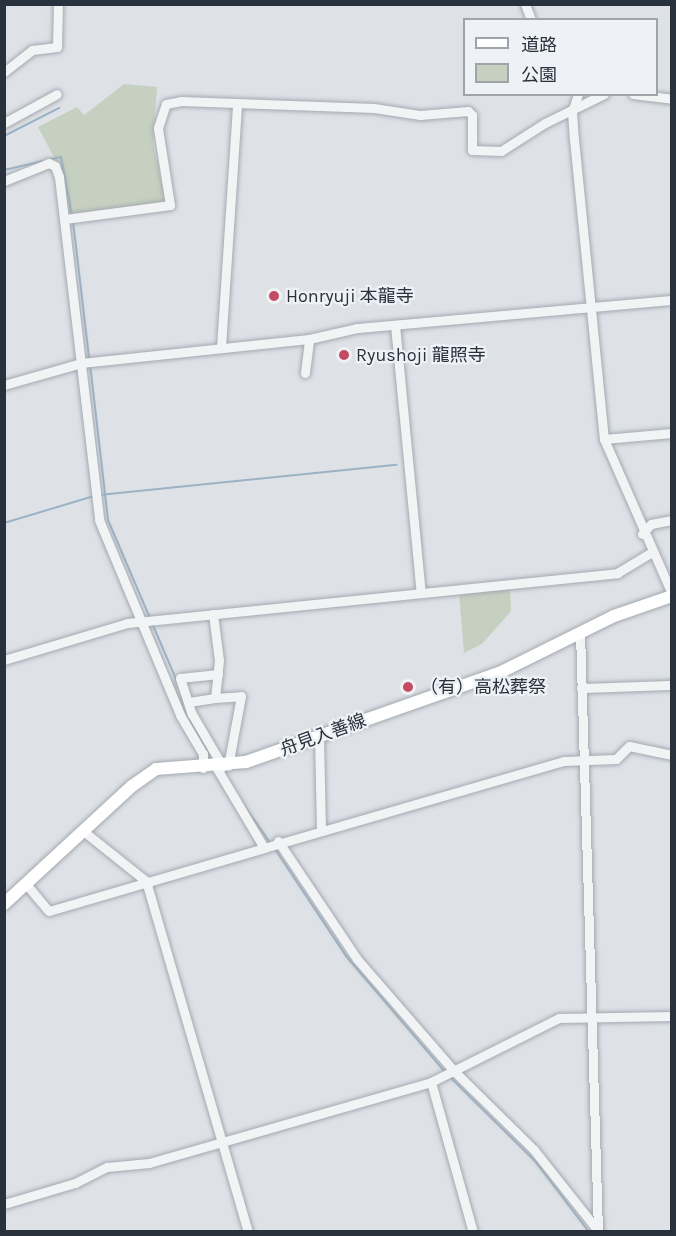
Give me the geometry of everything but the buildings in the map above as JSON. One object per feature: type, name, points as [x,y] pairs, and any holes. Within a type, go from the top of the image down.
[{"type":"main road","name":"舟見入善線","points":[[4,904],[82,830],[146,774],[167,766],[218,767],[319,736],[499,673],[580,632],[672,595]]},
{"type":"street","points":[[4,72],[32,50],[57,46],[58,4]]},
{"type":"street","points":[[4,123],[57,94]]},
{"type":"street","points":[[577,96],[572,112],[589,308],[604,439],[650,553],[672,595]]},
{"type":"street","points":[[65,219],[166,208],[171,199],[158,128],[166,104],[181,101],[237,106],[374,108],[420,115],[468,111],[472,115],[472,150],[501,151],[545,123],[572,112],[600,96]]},
{"type":"street","points":[[649,96],[672,99]]},
{"type":"street","points":[[221,346],[237,106]]},
{"type":"street","points":[[6,179],[30,168],[55,166],[65,219],[99,520],[138,621],[190,737],[203,754],[218,767]]},
{"type":"street","points":[[4,385],[81,363],[221,346],[309,339],[395,325],[672,300]]},
{"type":"street","points":[[395,325],[421,593]]},
{"type":"street","points":[[305,373],[309,339]]},
{"type":"street","points":[[604,439],[672,433]]},
{"type":"street","points":[[642,534],[651,524],[672,520]]},
{"type":"street","points":[[4,660],[138,621],[617,573],[650,553]]},
{"type":"street","points":[[213,614],[218,674],[215,698]]},
{"type":"street","points":[[580,632],[598,1231]]},
{"type":"street","points":[[218,674],[180,678],[218,767],[264,848]]},
{"type":"street","points":[[581,688],[672,685]]},
{"type":"street","points":[[189,702],[241,696],[218,767]]},
{"type":"street","points":[[319,736],[321,828]]},
{"type":"street","points":[[26,884],[49,911],[468,786],[583,759],[616,759],[629,746],[672,755]]},
{"type":"street","points":[[82,830],[146,881],[248,1232]]},
{"type":"street","points":[[278,841],[357,959],[454,1071],[534,1150],[598,1231]]},
{"type":"street","points":[[4,1204],[75,1183],[107,1167],[149,1163],[431,1082],[547,1023],[593,1018],[672,1016]]},
{"type":"street","points":[[431,1082],[473,1232]]},
{"type":"green space","points":[[124,84],[157,87],[153,143],[166,203],[69,214],[60,169],[38,127],[77,107],[84,115]]},
{"type":"green space","points":[[510,588],[511,611],[482,644],[464,653],[459,593]]},
{"type":"waterway","points":[[4,136],[59,108]]},
{"type":"waterway","points":[[51,159],[61,157],[72,215]]},
{"type":"waterway","points":[[4,170],[42,161]]},
{"type":"waterway","points":[[73,221],[89,358]]},
{"type":"waterway","points":[[90,364],[108,520],[150,618]]},
{"type":"waterway","points":[[99,495],[396,465]]},
{"type":"waterway","points":[[4,523],[94,496]]},
{"type":"waterway","points":[[152,623],[176,679]]},
{"type":"waterway","points":[[240,800],[271,844]]},
{"type":"waterway","points":[[275,849],[346,956],[446,1073]]},
{"type":"waterway","points":[[450,1077],[535,1161],[589,1232]]},
{"type":"place","name":"Honryuji 本龍寺","points":[[274,296]]},
{"type":"place","name":"Ryushoji 龍照寺","points":[[344,355]]},
{"type":"place","name":"（有）高松葬祭","points":[[408,687]]}]
